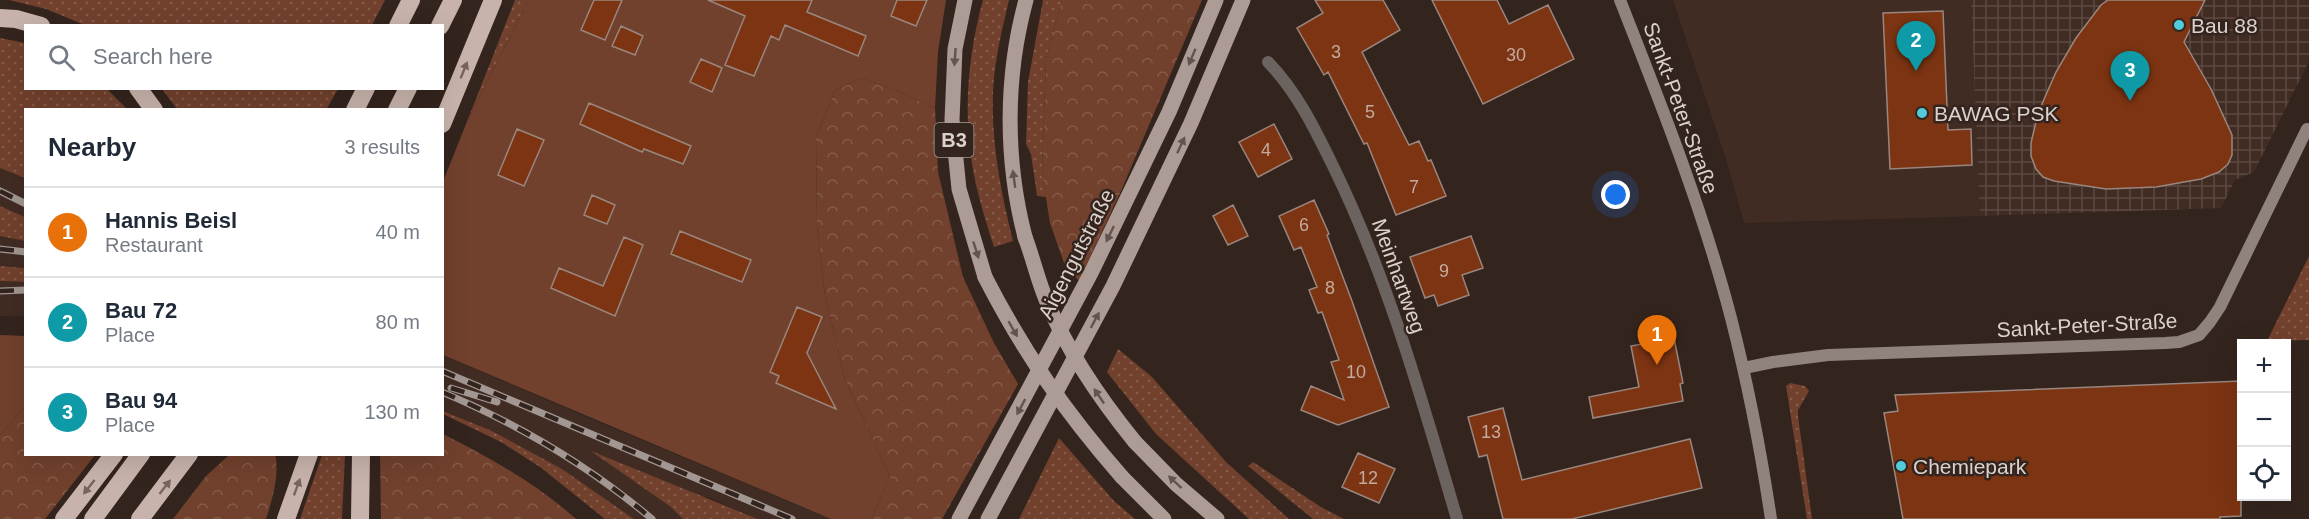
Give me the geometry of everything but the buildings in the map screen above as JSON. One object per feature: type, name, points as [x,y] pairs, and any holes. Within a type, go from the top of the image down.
[{"type":"highway","points":[[399,24],[411,0]]},
{"type":"highway","points":[[441,24],[453,0]]},
{"type":"highway","points":[[444,119],[493,0]]},
{"type":"highway","points":[[0,18],[31,24]]},
{"type":"highway","points":[[139,90],[153,108]]},
{"type":"highway","points":[[356,108],[365,90]]},
{"type":"highway","points":[[398,108],[407,90]]},
{"type":"highway","points":[[64,519],[112,456]]},
{"type":"highway","points":[[93,519],[140,456]]},
{"type":"highway","points":[[140,519],[187,456]]},
{"type":"highway","points":[[286,519],[308,456]]},
{"type":"highway","points":[[360,519],[362,456]]},
{"type":"main road","name":"B3","points":[[965,0],[955,49],[952,120],[959,189],[985,277],[1013,330],[1044,380],[1087,438],[1164,519]]},
{"type":"main road","points":[[1026,0],[1015,59],[1010,114],[1011,156],[1018,211],[1047,301],[1070,349],[1102,401],[1135,442],[1176,484],[1217,519]]},
{"type":"main road","points":[[988,519],[1113,286],[1191,123],[1244,0]]},
{"type":"main road","name":"Aigengutstraße","points":[[959,519],[1091,273],[1169,112],[1216,1]]},
{"type":"street","name":"Sankt-Peter-Straße","points":[[1620,0],[1677,151],[1731,316],[1744,368],[1771,519]]},
{"type":"street","name":"Meinhartweg","points":[[1268,62],[1285,80],[1316,132],[1360,226],[1413,372],[1457,519]]},
{"type":"street","name":"Sankt-Peter-Straße","points":[[1744,368],[1773,362],[1828,356],[2165,343],[2180,342],[2199,335],[2220,307],[2308,127]]},
{"type":"shaded area","points":[[1673,0],[1971,0],[1980,216],[1744,223],[1726,159]]},
{"type":"shaded area","points":[[1971,0],[2309,0],[2309,61],[2254,172],[2235,180],[2221,208],[1980,216]]},
{"type":"shaded area","points":[[0,168],[24,178],[24,217],[0,206]]},
{"type":"shaded area","points":[[0,236],[24,241],[24,268],[0,266]]},
{"type":"shaded area","points":[[0,281],[24,282],[24,316],[0,316]]},
{"type":"shaded area","points":[[444,356],[830,519],[758,519],[708,497],[671,507],[683,519],[634,519],[562,469],[492,431],[444,411]]},
{"type":"green space","points":[[9,0],[385,0],[373,24],[82,24],[46,9]]},
{"type":"green space","points":[[515,0],[529,0],[468,119]]},
{"type":"green space","points":[[529,0],[946,0],[938,52],[935,108],[862,78],[835,90],[816,137],[817,226],[825,296],[845,379],[890,477],[871,519],[831,519],[444,355],[444,179],[468,119]]},
{"type":"green space","points":[[983,0],[1009,0],[995,67],[993,119],[1000,181],[1013,241],[994,247],[976,186],[968,130],[969,73]]},
{"type":"green space","points":[[1043,0],[1062,0],[1046,59],[1042,173],[1046,197],[1037,196],[1031,154],[1026,144],[1028,82]]},
{"type":"green space","points":[[1062,0],[1202,0],[1121,191],[1079,281],[1064,263],[1050,223],[1042,173],[1046,59]]},
{"type":"green space","points":[[0,38],[24,43],[24,90],[108,90],[126,108],[24,108],[24,178],[0,168]]},
{"type":"green space","points":[[862,78],[935,108],[938,172],[963,277],[994,343],[1018,384],[942,519],[871,519],[890,477],[845,379],[825,296],[817,226],[816,137],[835,90]]},
{"type":"green space","points":[[163,90],[337,90],[327,108],[176,108]]},
{"type":"green space","points":[[0,206],[24,217],[24,241],[0,236]]},
{"type":"green space","points":[[2309,256],[2309,340],[2268,339]]},
{"type":"green space","points":[[0,266],[24,268],[24,282],[0,281]]},
{"type":"green space","points":[[0,335],[24,336],[24,407],[0,435]]},
{"type":"green space","points":[[1118,349],[1152,377],[1226,462],[1289,519],[1249,519],[1156,434],[1107,372]]},
{"type":"green space","points":[[1790,383],[1805,386],[1809,391],[1798,410],[1798,416],[1812,519],[1807,519],[1786,386]]},
{"type":"green space","points":[[24,407],[24,456],[94,456],[45,519],[0,519],[0,435]]},
{"type":"green space","points":[[444,411],[492,431],[562,469],[634,519],[605,519],[540,467],[501,442],[444,414]]},
{"type":"green space","points":[[444,435],[529,483],[576,519],[381,519],[380,456],[444,456]]},
{"type":"green space","points":[[1059,438],[1114,501],[1135,519],[1019,519]]},
{"type":"green space","points":[[591,451],[758,519],[683,519],[671,507]]},
{"type":"green space","points":[[228,456],[275,456],[276,478],[266,519],[173,519],[206,476]]},
{"type":"green space","points":[[322,456],[345,456],[342,519],[300,519]]},
{"type":"green space","points":[[1253,462],[1321,507],[1344,519],[1313,519],[1248,466]]},
{"type":"railway","points":[[0,191],[24,203]]},
{"type":"railway","points":[[0,249],[24,252]]},
{"type":"railway","points":[[0,291],[24,290]]},
{"type":"railway","points":[[444,372],[792,519]]},
{"type":"railway","points":[[451,388],[497,402]]},
{"type":"railway","points":[[444,393],[498,418],[552,448],[603,481],[652,519]]},
{"type":"place","name":"Bau 88","points":[[2179,25]]},
{"type":"place","name":"Bau 72","points":[[1916,71]]},
{"type":"place","name":"Bau 94","points":[[2130,101]]},
{"type":"place","name":"BAWAG PSK","points":[[1922,113]]},
{"type":"place","name":"Hannis Beisl","points":[[1657,365]]},
{"type":"place","name":"Chemiepark","points":[[1901,466]]}]
